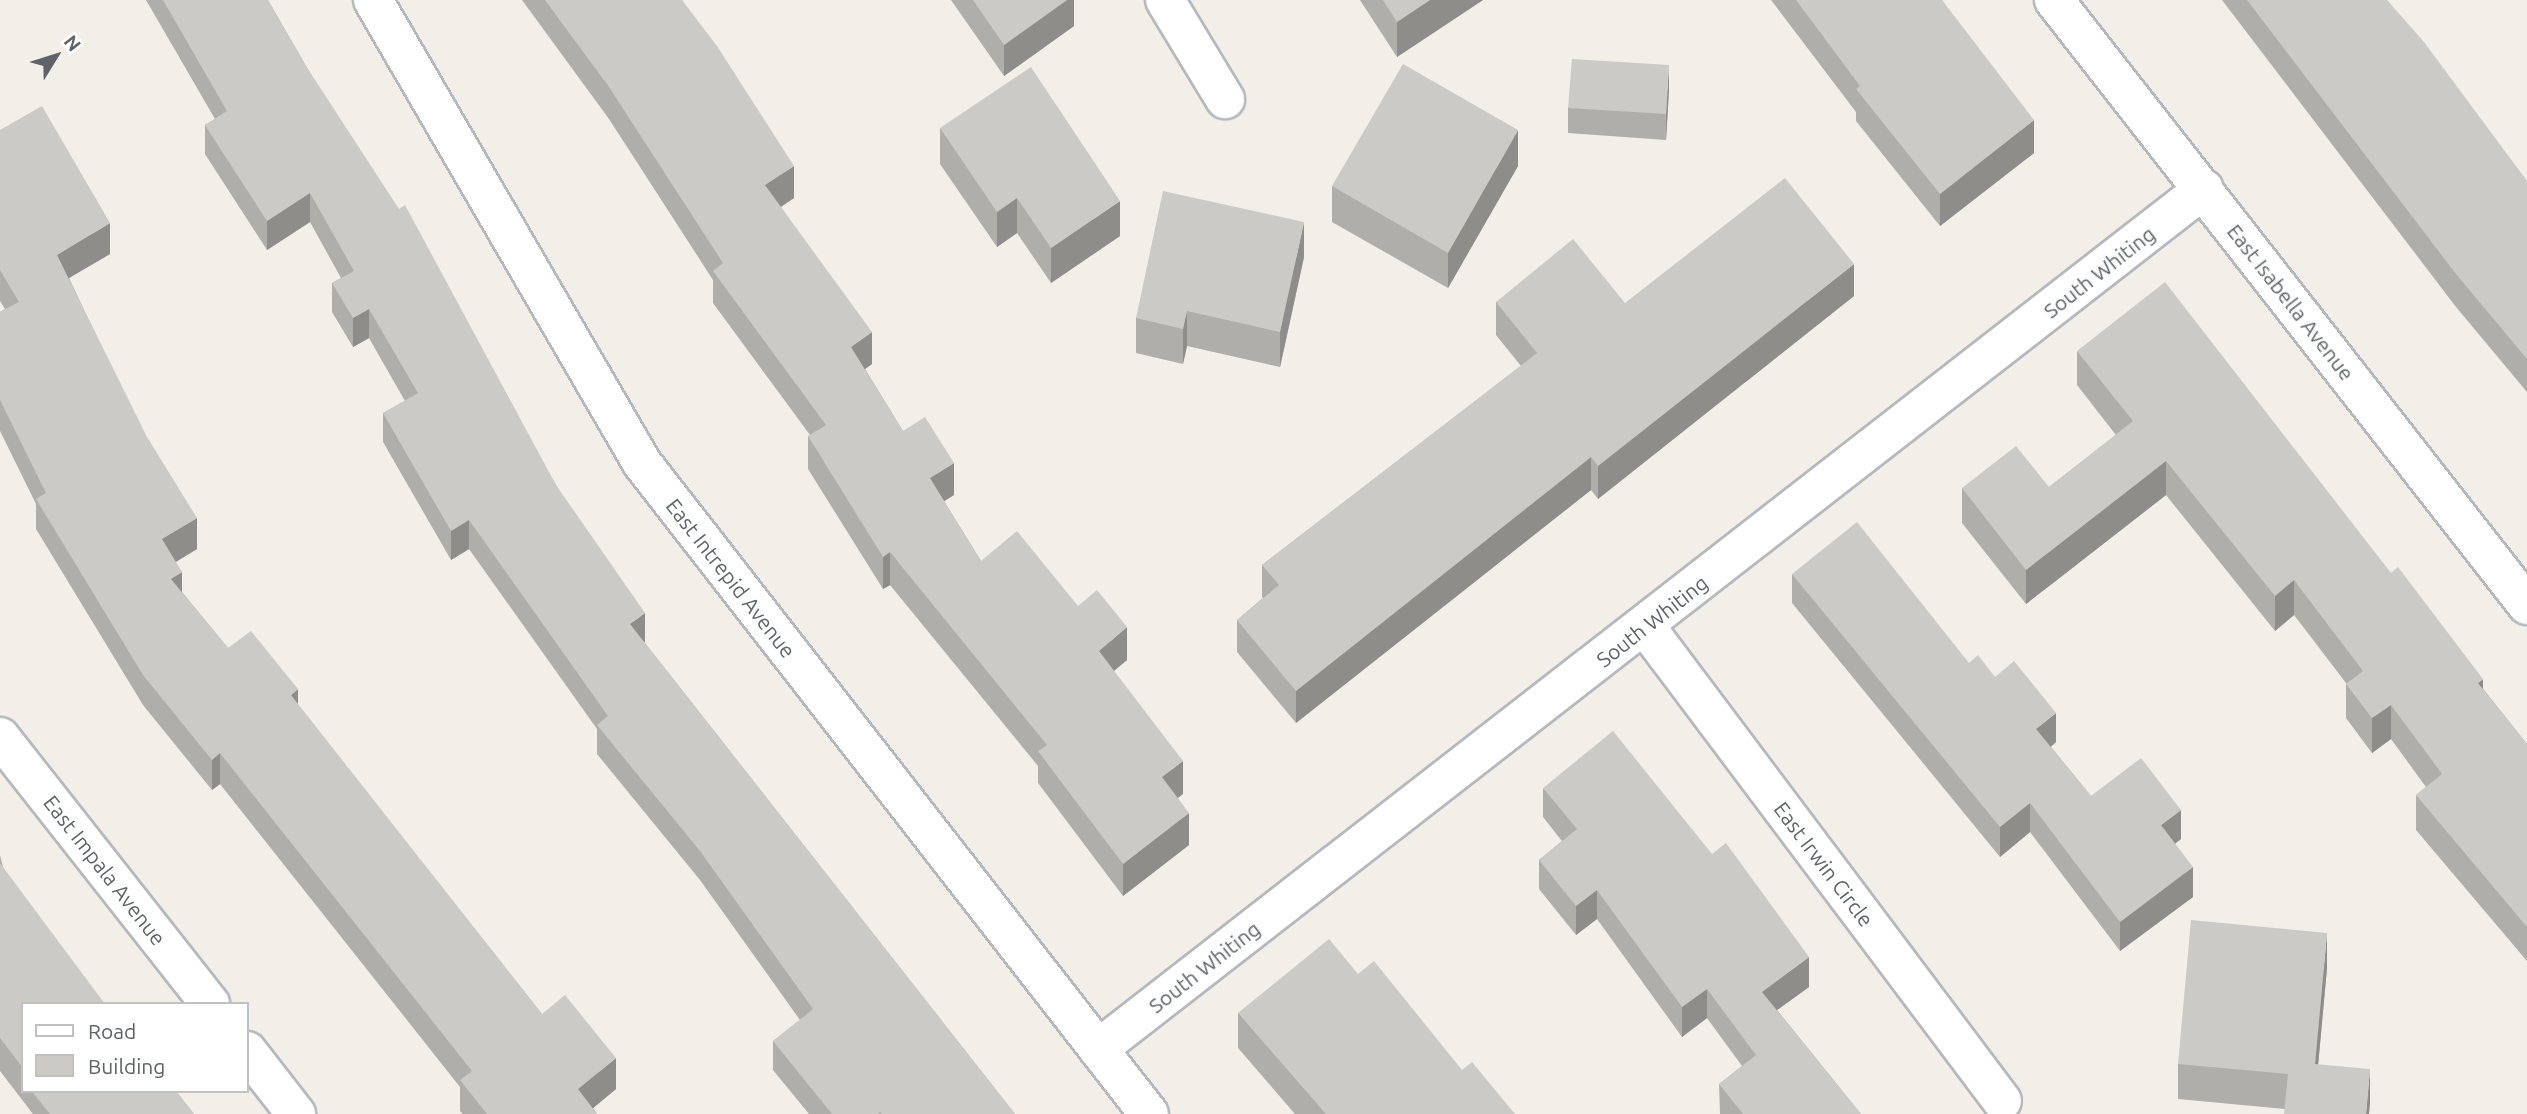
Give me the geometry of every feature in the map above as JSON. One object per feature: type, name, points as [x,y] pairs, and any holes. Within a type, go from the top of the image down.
[{"type":"street","name":"East Intrepid Avenue","points":[[373,0],[642,463],[1149,1114]]},
{"type":"street","points":[[1165,0],[1225,99]]},
{"type":"street","name":"East Isabella Avenue","points":[[2053,0],[2527,605]]},
{"type":"street","name":"South Whiting","points":[[1098,1049],[2204,190]]},
{"type":"street","name":"East Irwin Circle","points":[[1645,626],[2002,1101]]},
{"type":"street","name":"East Impala Avenue","points":[[0,737],[208,1002]]},
{"type":"street","points":[[248,1052],[296,1114]]},
{"type":"building","points":[[163,0],[268,0],[306,66],[399,209],[405,205],[556,485],[645,613],[630,624],[1015,1114],[832,1114],[773,1041],[813,1009],[700,851],[597,725],[608,716],[469,520],[451,531],[383,413],[418,393],[369,309],[353,318],[332,283],[354,271],[310,193],[267,221],[205,125],[227,111]]},
{"type":"building","points":[[545,0],[682,0],[717,46],[794,166],[765,185],[872,332],[851,347],[903,431],[925,417],[954,463],[930,478],[981,561],[1017,531],[1078,606],[1097,590],[1127,627],[1099,651],[1183,761],[1162,777],[1189,813],[1123,864],[1038,751],[1047,745],[890,552],[883,557],[808,436],[826,425],[713,271],[723,263],[609,87]]},
{"type":"building","points":[[973,0],[1067,0],[1004,45]]},
{"type":"building","points":[[1383,0],[1430,0],[1397,22]]},
{"type":"building","points":[[1796,0],[1942,0],[2034,120],[1940,194],[1856,89],[1860,86]]},
{"type":"building","points":[[2247,0],[2387,0],[2424,42],[2527,181],[2527,359],[2456,274]]},
{"type":"building","points":[[1572,59],[1669,65],[1666,114],[1568,108]]},
{"type":"building","points":[[1403,64],[1518,130],[1448,253],[1332,186]]},
{"type":"building","points":[[1031,67],[1120,201],[1051,248],[1017,198],[997,212],[940,128]]},
{"type":"building","points":[[42,106],[110,223],[57,255],[147,437],[197,518],[162,539],[182,572],[171,579],[228,648],[251,631],[298,689],[291,695],[542,1014],[565,995],[616,1058],[578,1089],[597,1114],[487,1114],[460,1080],[472,1071],[220,753],[212,760],[143,675],[36,499],[46,493],[0,400],[0,312],[19,302],[0,270],[0,130]]},
{"type":"building","points":[[1785,178],[1854,264],[1598,466],[1591,457],[1296,691],[1237,620],[1279,585],[1262,565],[1537,353],[1496,302],[1573,239],[1625,303]]},
{"type":"building","points":[[1163,191],[1304,222],[1280,332],[1187,311],[1183,329],[1136,318]]},
{"type":"building","points":[[2165,282],[2391,573],[2398,567],[2483,679],[2478,683],[2527,744],[2527,927],[2416,795],[2442,774],[2391,705],[2372,718],[2346,684],[2363,671],[2294,580],[2275,596],[2166,461],[2026,570],[1962,488],[2016,446],[2049,487],[2133,421],[2077,351]]},
{"type":"building","points":[[1857,522],[1969,663],[1978,655],[1995,677],[2014,661],[2056,713],[2036,729],[2091,796],[2141,758],[2181,810],[2161,825],[2193,867],[2120,922],[2030,803],[2000,827],[1792,574]]},
{"type":"building","points":[[1613,731],[1712,854],[1726,843],[1809,957],[1762,992],[1861,1114],[1743,1114],[1719,1084],[1756,1055],[1707,989],[1682,1007],[1597,890],[1576,906],[1539,860],[1577,829],[1543,788]]},
{"type":"building","points":[[0,863],[104,1002],[21,1002],[21,1065],[0,1038]]},
{"type":"building","points":[[2191,920],[2327,933],[2315,1064],[2370,1069],[2366,1114],[2284,1114],[2288,1074],[2178,1064]]},
{"type":"building","points":[[1329,939],[1358,974],[1374,961],[1462,1070],[1472,1062],[1515,1114],[1326,1114],[1238,1013]]},
{"type":"building","points":[[33,1093],[178,1093],[194,1114],[50,1114]]}]
